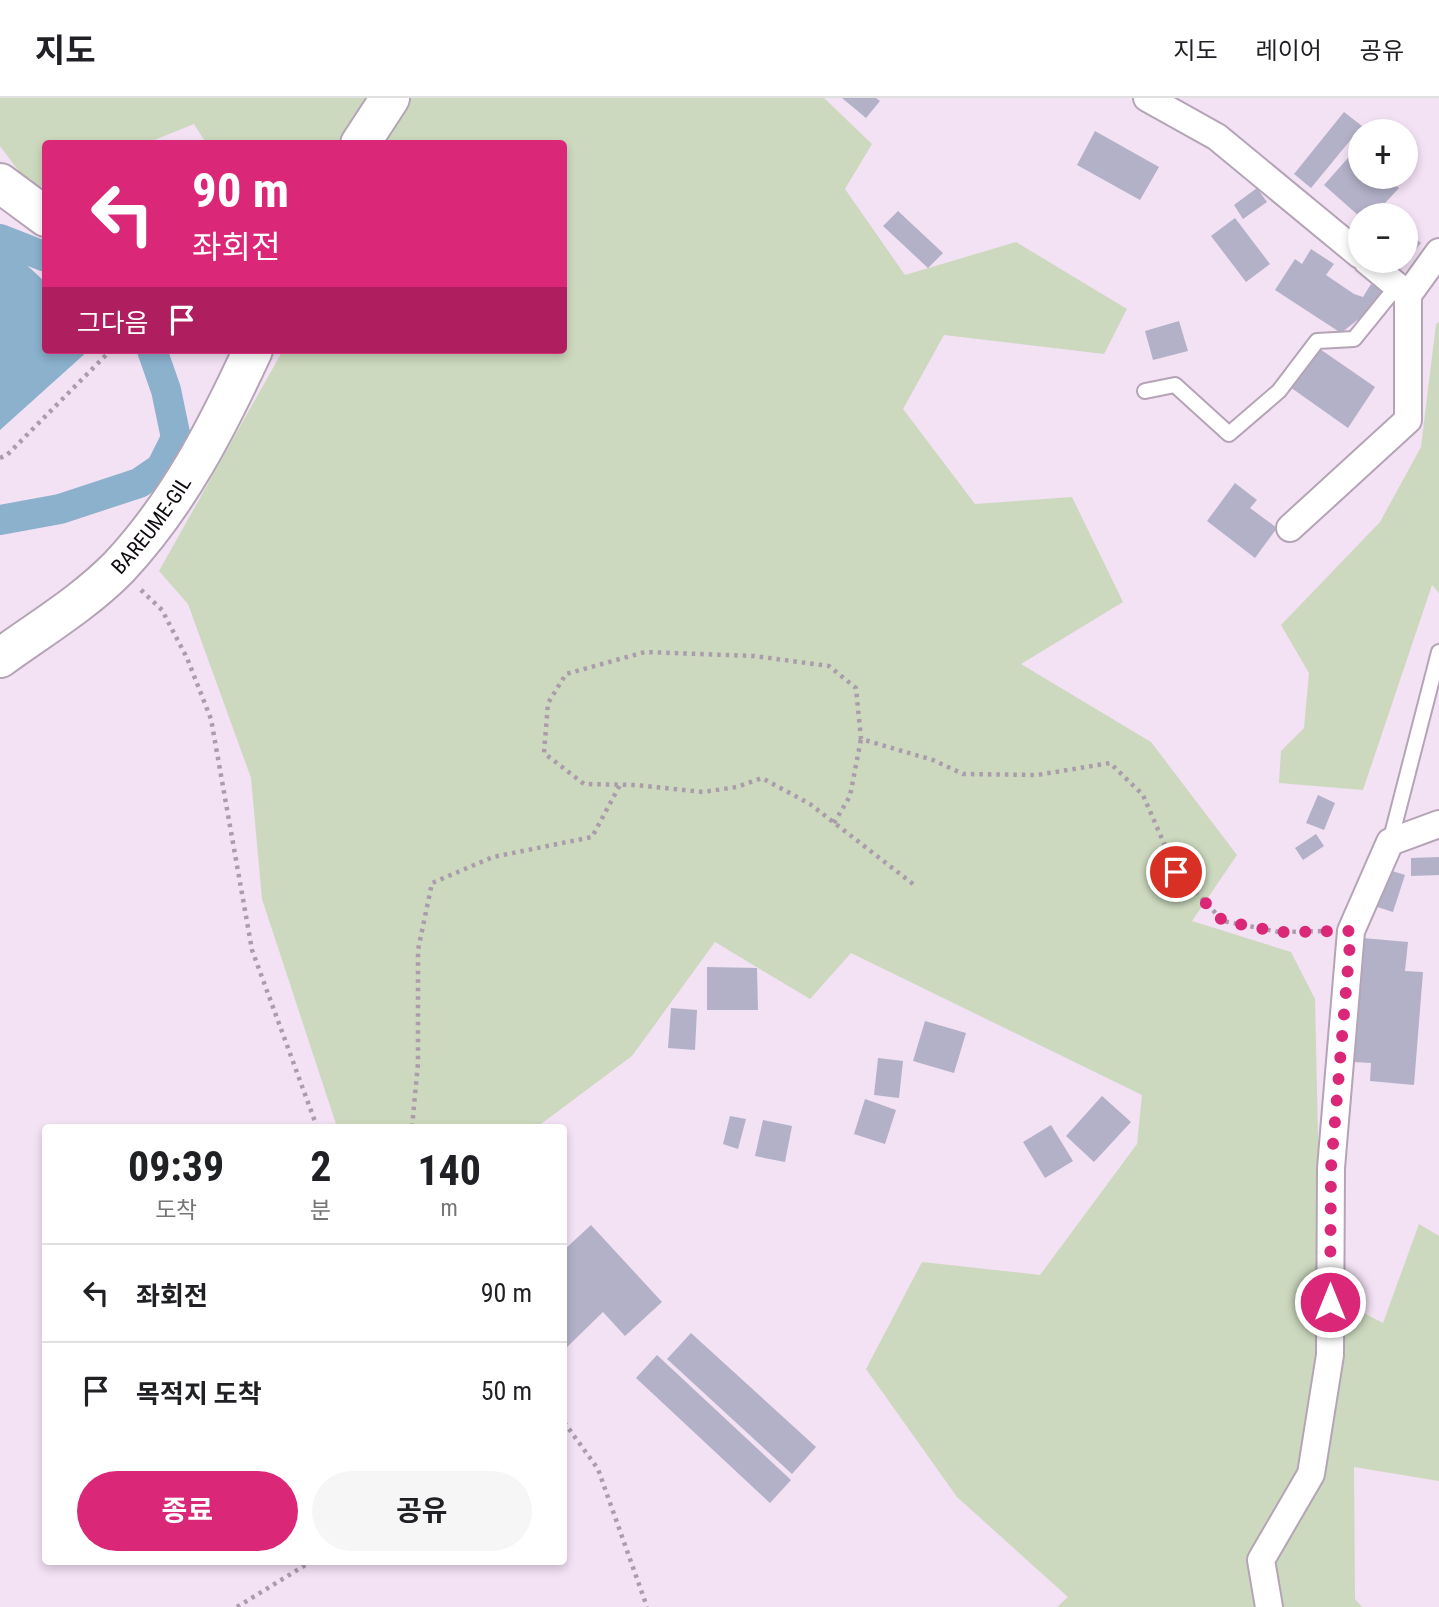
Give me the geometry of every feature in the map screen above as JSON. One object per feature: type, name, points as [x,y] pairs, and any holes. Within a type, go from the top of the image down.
[{"type":"street","points":[[363,140],[390,98]]},
{"type":"street","points":[[1147,98],[1217,136],[1348,245]]},
{"type":"street","points":[[0,183],[42,214]]},
{"type":"street","points":[[1290,528],[1408,421],[1403,291],[1439,252]]},
{"type":"street","points":[[1381,273],[1403,291]]},
{"type":"street","name":"BAREUME-GIL","points":[[0,658],[83,598],[117,568],[148,532],[179,489],[221,419],[251,354]]},
{"type":"street","points":[[1269,1607],[1261,1560],[1311,1474],[1330,1356],[1331,1168],[1351,931],[1390,842],[1439,824]]},
{"type":"lane","points":[[1145,391],[1175,385],[1229,433],[1279,391],[1317,341],[1354,339],[1403,291]]},
{"type":"lane","points":[[1390,842],[1439,652]]},
{"type":"path","points":[[0,458],[7,455],[107,354]]},
{"type":"path","points":[[117,568],[162,610],[187,658],[211,719],[252,950],[316,1124]]},
{"type":"path","points":[[834,823],[850,796],[861,739],[856,688],[829,666],[754,656],[645,652],[566,674],[548,703],[544,753],[584,784],[703,792],[737,787],[762,778],[810,804],[834,823],[913,884]]},
{"type":"path","points":[[861,739],[933,760],[963,774],[1037,775],[1110,763],[1143,795],[1176,872],[1223,921],[1279,932],[1351,931]]},
{"type":"path","points":[[412,1124],[418,1063],[418,950],[432,883],[493,857],[592,837],[620,785]]},
{"type":"path","points":[[567,1426],[598,1469],[647,1607]]},
{"type":"path","points":[[237,1607],[305,1565]]},
{"type":"green space","points":[[0,98],[824,98],[872,144],[845,189],[905,275],[1016,242],[1127,309],[1104,354],[944,335],[903,409],[975,504],[1072,497],[1123,602],[1021,664],[1151,742],[1237,855],[1192,921],[1291,952],[1315,999],[1319,1180],[1331,1296],[1383,1323],[1419,1224],[1439,1236],[1439,1481],[1354,1467],[1355,1599],[1362,1607],[1057,1607],[1068,1597],[957,1497],[866,1369],[922,1262],[1040,1275],[1137,1144],[1142,1095],[851,953],[810,999],[715,942],[632,1056],[541,1124],[336,1124],[262,899],[251,778],[188,604],[159,571],[281,354],[567,354],[567,140],[204,140],[194,124],[154,140],[42,140],[42,186],[33,190],[0,146]]},
{"type":"green space","points":[[1439,322],[1439,593],[1432,585],[1363,790],[1279,783],[1281,751],[1304,728],[1309,673],[1281,625],[1380,522],[1421,447],[1436,324]]},
{"type":"water","points":[[0,240],[42,279],[42,354],[85,354],[0,430]]},
{"type":"building","points":[[842,98],[876,98],[880,101],[866,118]]},
{"type":"building","points":[[1344,112],[1353,119],[1348,119],[1348,143],[1311,188],[1294,174]]},
{"type":"building","points":[[1095,131],[1159,167],[1140,200],[1077,165]]},
{"type":"building","points":[[1348,158],[1348,189],[1398,189],[1385,203],[1348,203],[1348,206],[1324,185]]},
{"type":"building","points":[[1257,188],[1267,202],[1243,219],[1234,205]]},
{"type":"building","points":[[898,211],[943,253],[928,268],[883,226]]},
{"type":"building","points":[[1235,218],[1270,264],[1246,282],[1211,236]]},
{"type":"building","points":[[1311,249],[1334,264],[1326,275],[1354,294],[1363,297],[1371,284],[1383,291],[1360,318],[1341,333],[1275,290],[1295,259],[1302,264]]},
{"type":"building","points":[[1179,321],[1188,351],[1153,360],[1145,331]]},
{"type":"building","points":[[1317,347],[1375,387],[1348,428],[1290,387]]},
{"type":"building","points":[[1235,483],[1257,500],[1250,508],[1277,528],[1255,558],[1207,521]]},
{"type":"building","points":[[1318,795],[1335,803],[1324,830],[1306,823]]},
{"type":"building","points":[[1316,834],[1324,846],[1303,860],[1295,848]]},
{"type":"building","points":[[1439,857],[1439,875],[1411,876],[1411,858]]},
{"type":"building","points":[[1386,869],[1405,875],[1393,912],[1374,906]]},
{"type":"building","points":[[1363,938],[1408,942],[1405,971],[1423,972],[1414,1085],[1370,1081],[1371,1063],[1353,1062]]},
{"type":"building","points":[[707,967],[757,968],[758,1010],[707,1010]]},
{"type":"building","points":[[671,1008],[697,1010],[695,1050],[668,1048]]},
{"type":"building","points":[[925,1021],[966,1033],[954,1073],[913,1061]]},
{"type":"building","points":[[878,1058],[903,1061],[899,1098],[874,1095]]},
{"type":"building","points":[[1102,1096],[1131,1122],[1094,1162],[1066,1136]]},
{"type":"building","points":[[865,1099],[896,1110],[885,1144],[854,1134]]},
{"type":"building","points":[[730,1116],[746,1119],[738,1149],[723,1144]]},
{"type":"building","points":[[763,1120],[792,1126],[785,1162],[755,1156]]},
{"type":"building","points":[[1051,1125],[1073,1161],[1045,1178],[1023,1142]]},
{"type":"building","points":[[591,1225],[662,1302],[625,1336],[603,1312],[567,1347],[567,1247]]},
{"type":"building","points":[[691,1333],[816,1447],[792,1474],[667,1359]]},
{"type":"building","points":[[657,1355],[791,1480],[770,1503],[636,1378]]},
{"type":"waterway","points":[[0,239],[42,255]]},
{"type":"waterway","points":[[0,520],[60,509],[139,483],[161,468],[176,438],[166,390],[153,354]]},
{"type":"route","points":[[1176,872],[1223,921],[1279,932],[1351,931],[1331,1168],[1330,1302]]}]
